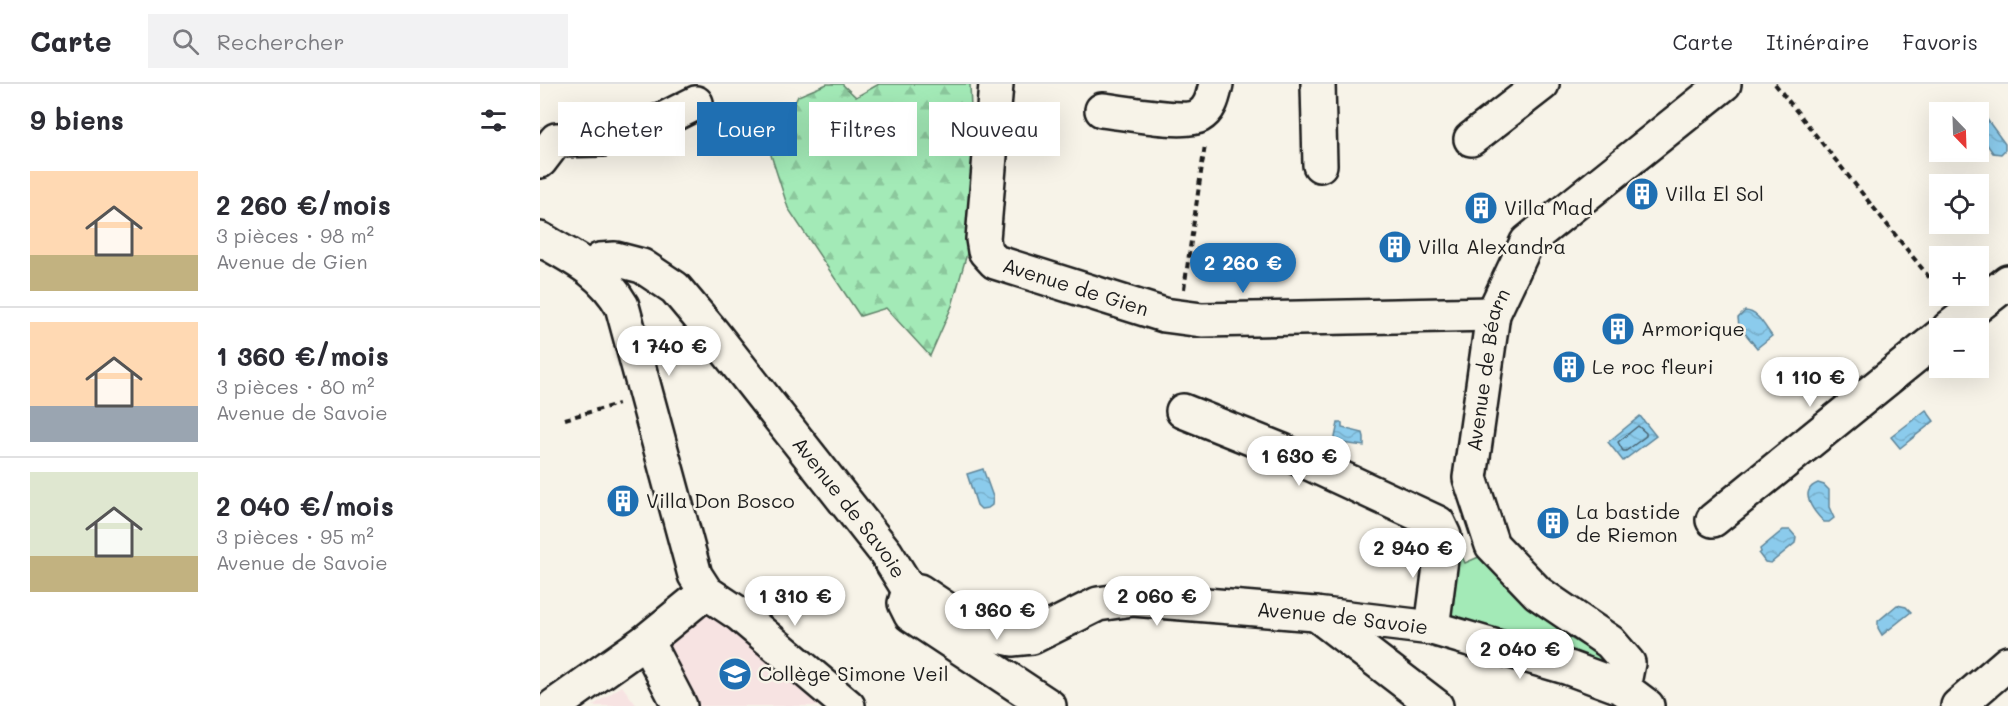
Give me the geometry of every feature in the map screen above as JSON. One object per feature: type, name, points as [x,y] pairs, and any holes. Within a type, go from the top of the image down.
[{"type":"street","name":"Avenue de Gien","points":[[996,84],[984,225],[986,252],[995,262],[1179,318],[1202,320],[1493,314]]},
{"type":"street","points":[[1318,84],[1320,165]]},
{"type":"street","points":[[1471,139],[1542,84]]},
{"type":"street","name":"Avenue de Béarn","points":[[1635,697],[1628,663],[1610,642],[1538,594],[1492,545],[1470,478],[1493,314],[1527,242],[1724,84]]},
{"type":"street","points":[[1102,110],[1182,119],[1199,117],[1213,95]]},
{"type":"street","points":[[540,161],[556,140],[602,139],[646,128],[696,103]]},
{"type":"street","points":[[540,239],[591,268],[612,290],[622,306],[695,575],[706,592],[739,614],[848,706]]},
{"type":"street","name":"Avenue de Savoie","points":[[591,268],[600,261],[615,259],[642,266],[675,288],[886,553],[909,590],[919,591],[980,632],[1012,639],[1032,637],[1098,604],[1133,599],[1315,614],[1432,628],[1569,668],[1635,697]]},
{"type":"street","points":[[1962,318],[2008,282]]},
{"type":"street","points":[[1713,520],[1929,345]]},
{"type":"street","points":[[1183,411],[1282,451],[1438,524],[1444,536],[1432,628]]},
{"type":"street","points":[[909,590],[905,603],[911,615],[1049,706]]},
{"type":"street","points":[[554,706],[646,641],[706,592]]},
{"type":"street","points":[[1315,614],[1436,706]]},
{"type":"street","points":[[646,641],[680,706]]},
{"type":"street","points":[[1958,706],[2008,663]]},
{"type":"path","points":[[1775,84],[1929,277]]},
{"type":"path","points":[[1179,318],[1213,95]]},
{"type":"path","points":[[565,419],[648,396]]},
{"type":"shaded area","name":"Collège Simone Veil","points":[[705,611],[754,638],[823,706],[696,706],[662,643]]},
{"type":"shaded area","points":[[622,686],[637,706],[592,706]]},
{"type":"green space","points":[[827,84],[842,84],[856,97],[879,84],[970,84],[971,102],[929,102],[929,156],[973,156],[974,184],[970,243],[952,306],[930,356],[886,308],[860,316],[788,208],[771,156],[797,156],[795,102],[798,96]]},
{"type":"green space","points":[[1451,542],[1460,552],[1465,563],[1481,556],[1535,609],[1570,638],[1596,654],[1607,666],[1549,641],[1445,617]]},
{"type":"water","points":[[1989,122],[2005,144],[2005,150],[2001,154],[1993,153],[1989,147]]},
{"type":"water","points":[[1745,311],[1754,314],[1772,336],[1757,348],[1739,326],[1738,318]]},
{"type":"water","points":[[1926,410],[1934,421],[1900,448],[1891,437]]},
{"type":"water","points":[[1640,416],[1656,436],[1623,461],[1608,442]]},
{"type":"water","points":[[1338,423],[1342,423],[1342,428],[1363,433],[1364,446],[1334,442]]},
{"type":"water","points":[[983,469],[993,497],[992,505],[981,509],[977,505],[967,474]]},
{"type":"water","points":[[1818,483],[1829,490],[1829,507],[1834,518],[1829,522],[1824,522],[1809,502],[1809,491]]},
{"type":"water","points":[[1783,530],[1790,530],[1796,537],[1795,543],[1771,563],[1765,562],[1759,554],[1760,549]]},
{"type":"water","points":[[1897,605],[1906,607],[1911,612],[1882,635],[1878,628],[1878,621]]},
{"type":"place","name":"Villa El Sol","points":[[1642,194]]},
{"type":"place","name":"Villa Mad","points":[[1481,208]]},
{"type":"place","name":"Villa Alexandra","points":[[1395,247]]},
{"type":"place","name":"Armorique","points":[[1618,329]]},
{"type":"place","name":"Le roc fleuri","points":[[1569,367]]},
{"type":"place","name":"Villa Don Bosco","points":[[623,501]]},
{"type":"place","name":"La bastide de Riemon","points":[[1553,523]]},
{"type":"place","name":"Collège Simone Veil","points":[[735,674]]}]
